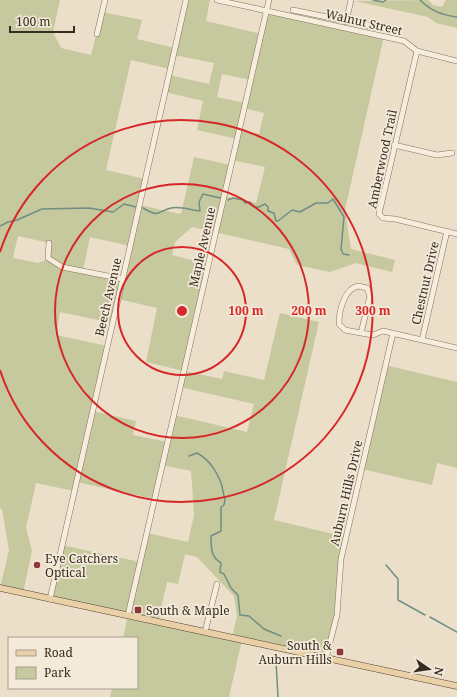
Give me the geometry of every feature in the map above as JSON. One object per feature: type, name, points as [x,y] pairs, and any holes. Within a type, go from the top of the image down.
[{"type":"main road","points":[[0,588],[457,686]]},
{"type":"street","points":[[97,34],[105,0]]},
{"type":"street","name":"Beech Avenue","points":[[50,599],[186,0]]},
{"type":"street","name":"Walnut Street","points":[[217,0],[404,41],[417,51],[457,61]]},
{"type":"street","name":"Maple Avenue","points":[[128,615],[269,0]]},
{"type":"street","points":[[344,28],[351,0]]},
{"type":"street","points":[[293,10],[380,28]]},
{"type":"street","name":"Amberwood Trail","points":[[417,51],[394,145],[380,215],[383,218],[395,219],[457,234]]},
{"type":"street","points":[[394,145],[437,155],[452,153]]},
{"type":"street","name":"Chestnut Drive","points":[[422,340],[447,231]]},
{"type":"street","points":[[49,243],[48,258],[57,265],[122,279]]},
{"type":"street","points":[[361,333],[370,294],[367,288],[358,286],[352,288],[346,294],[339,324],[345,330],[361,333],[373,335],[383,331],[457,348]]},
{"type":"street","name":"Auburn Hills Drive","points":[[326,658],[337,615],[341,559],[393,333]]},
{"type":"street","points":[[205,632],[217,584]]},
{"type":"green space","points":[[0,0],[60,0],[53,32],[61,48],[91,55],[102,12],[142,20],[137,39],[175,48],[186,0],[210,0],[206,21],[261,34],[266,11],[384,36],[345,210],[351,249],[395,260],[392,272],[356,263],[330,272],[297,265],[289,249],[192,227],[175,242],[172,255],[208,264],[184,371],[222,379],[224,371],[264,380],[280,313],[319,322],[274,520],[346,537],[341,559],[337,615],[326,658],[242,640],[229,697],[110,697],[112,689],[138,689],[138,637],[123,637],[128,615],[50,599],[62,545],[140,562],[147,533],[188,542],[194,515],[191,471],[162,465],[154,499],[77,482],[74,491],[36,483],[26,528],[32,551],[23,593],[0,588],[9,550],[2,509],[0,508]],"holes":[[[174,55],[214,63],[209,84],[169,75],[165,92],[203,101],[197,130],[237,139],[232,160],[265,167],[256,203],[224,196],[231,165],[194,157],[181,214],[139,205],[145,179],[106,170],[131,60],[170,69]],[[222,74],[250,80],[245,103],[217,97]],[[244,108],[264,113],[259,134],[239,129]],[[18,236],[49,243],[48,259],[38,263],[13,258]],[[90,237],[130,246],[122,279],[83,271]],[[118,299],[157,308],[146,362],[184,371],[180,387],[254,404],[247,432],[174,415],[167,442],[133,435],[136,421],[93,411],[107,346],[56,335],[60,312],[112,323]],[[185,554],[197,557],[234,596],[237,616],[232,637],[158,622],[167,582],[178,584]]]},
{"type":"green space","points":[[428,0],[433,5],[442,7],[446,0],[457,0],[457,28],[436,23],[428,17],[355,1]]},
{"type":"green space","points":[[385,365],[457,382],[457,468],[437,463],[432,485],[362,469]]},
{"type":"waterway","points":[[373,0],[383,2],[386,0]]},
{"type":"waterway","points":[[420,0],[437,12],[457,17]]},
{"type":"waterway","points":[[143,208],[152,213],[158,213],[171,208],[200,211],[199,202],[203,194],[220,198]]},
{"type":"waterway","points":[[228,200],[233,198],[243,200],[245,203],[250,202],[254,207],[259,207],[265,204],[268,207],[268,211],[274,213],[276,221],[278,221],[292,210],[300,212],[316,203],[328,203],[333,199],[344,217],[341,249],[343,254],[349,255]]},
{"type":"waterway","points":[[0,226],[42,209],[89,208],[113,212],[124,204],[136,207]]},
{"type":"waterway","points":[[189,456],[197,453],[205,459],[215,471],[222,486],[225,499],[224,505],[221,507],[221,531],[211,536],[212,548],[213,555],[221,563],[220,572],[224,574],[231,588],[238,595],[240,615],[249,616],[264,629],[281,636]]},
{"type":"waterway","points":[[386,565],[398,579],[398,600],[425,615]]},
{"type":"waterway","points":[[430,617],[457,632]]},
{"type":"waterway","points":[[276,661],[278,697]]},
{"type":"place","name":"Eye Catchers Optical","points":[[37,565]]},
{"type":"place","name":"South & Maple","points":[[138,610]]},
{"type":"place","name":"South & Auburn Hills","points":[[340,652]]}]
